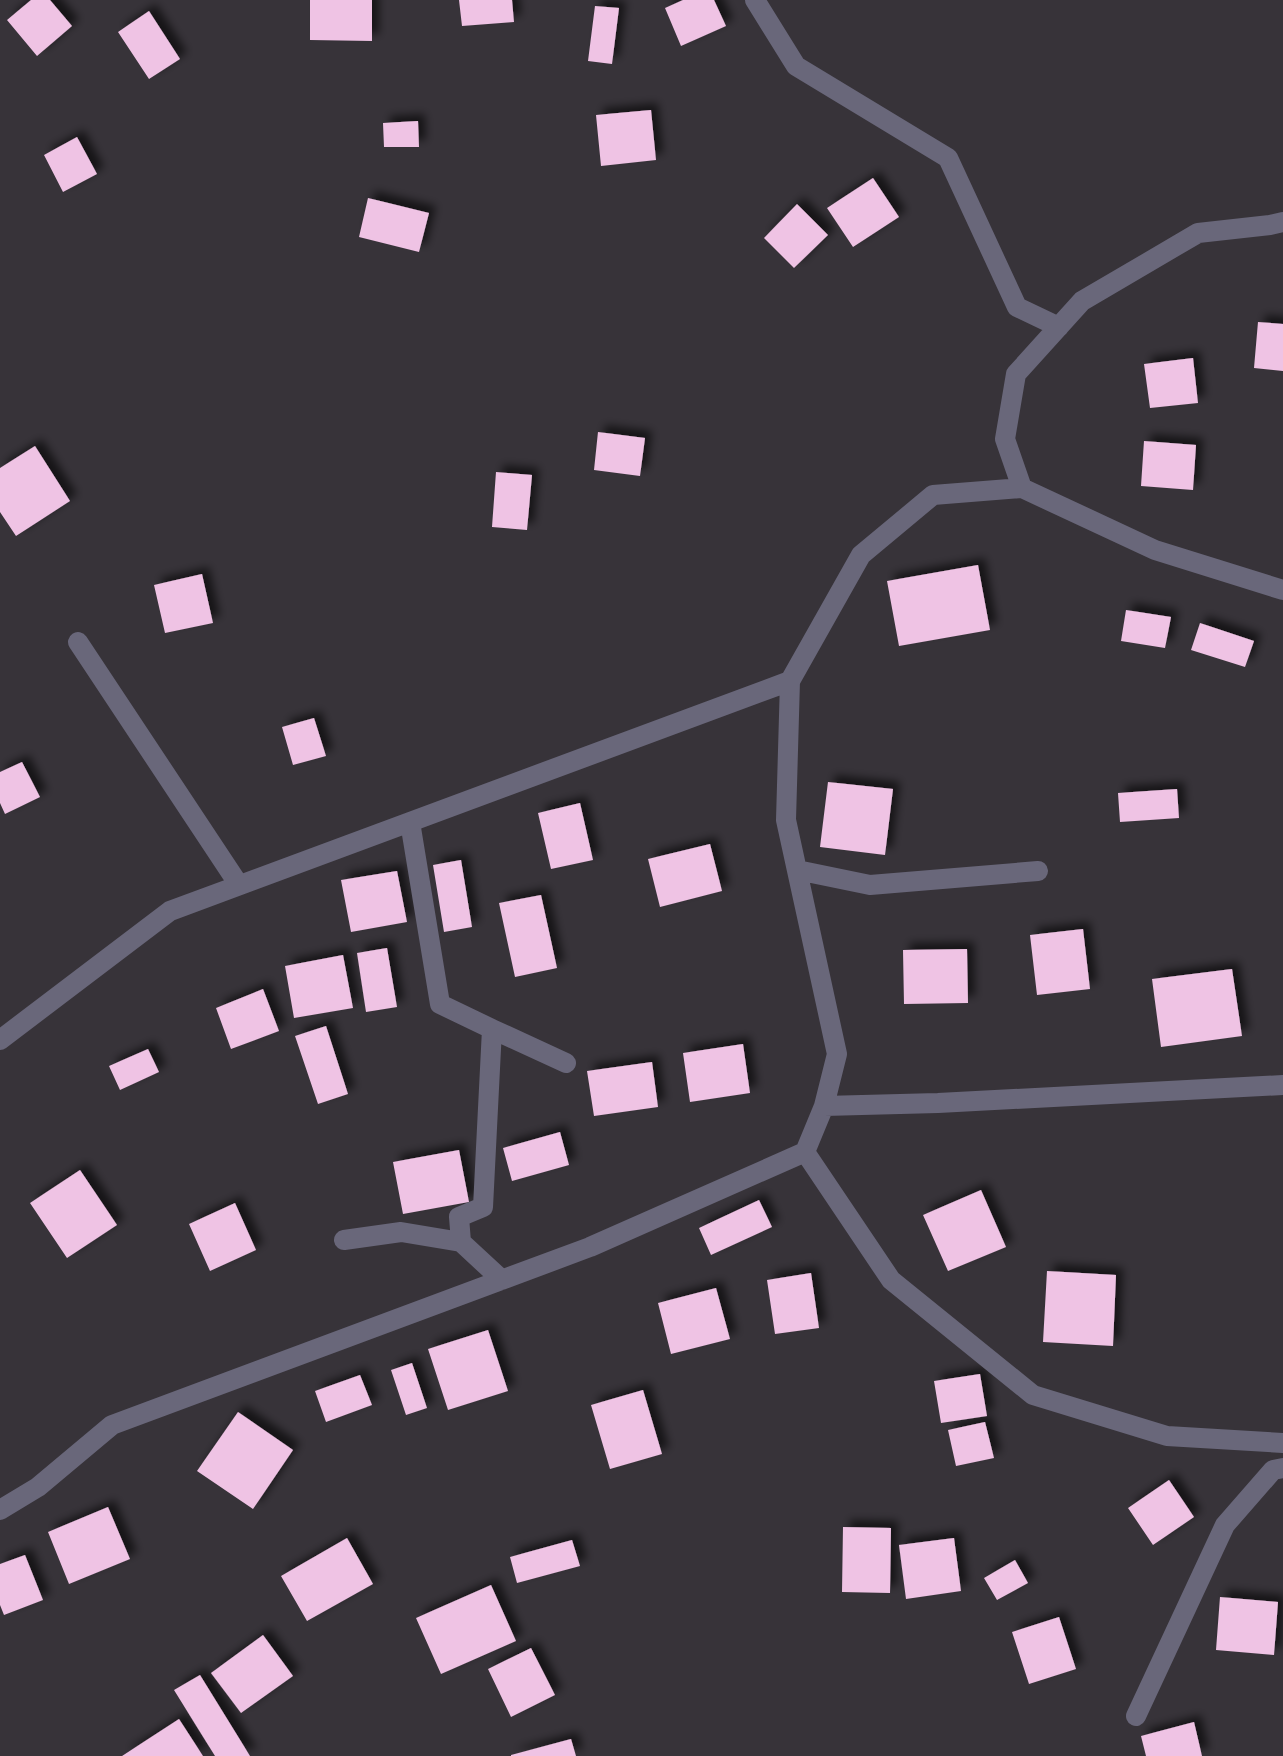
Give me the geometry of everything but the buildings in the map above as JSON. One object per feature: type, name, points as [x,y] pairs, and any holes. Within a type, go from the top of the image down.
[{"type":"street","points":[[755,0],[796,66],[948,158],[1017,307],[1059,327]]},
{"type":"street","points":[[1022,488],[1005,439],[1016,374],[1082,301],[1198,233],[1283,222]]},
{"type":"street","points":[[0,1510],[38,1487],[112,1425],[590,1247],[805,1152],[824,1106],[837,1054],[786,820],[790,681],[861,555],[933,495],[1022,488],[1155,550],[1283,590]]},
{"type":"street","points":[[78,642],[239,885]]},
{"type":"street","points":[[0,1040],[170,911],[790,681]]},
{"type":"street","points":[[410,822],[440,1004],[566,1063]]},
{"type":"street","points":[[797,870],[870,885],[1038,871]]},
{"type":"street","points":[[461,1242],[459,1217],[483,1207],[492,1029]]},
{"type":"street","points":[[824,1106],[1283,1085]]},
{"type":"street","points":[[805,1152],[891,1280],[1033,1395],[1167,1436],[1283,1443]]},
{"type":"street","points":[[344,1240],[401,1232],[461,1242],[502,1280]]},
{"type":"street","points":[[1136,1716],[1225,1525],[1273,1470],[1283,1468]]}]
